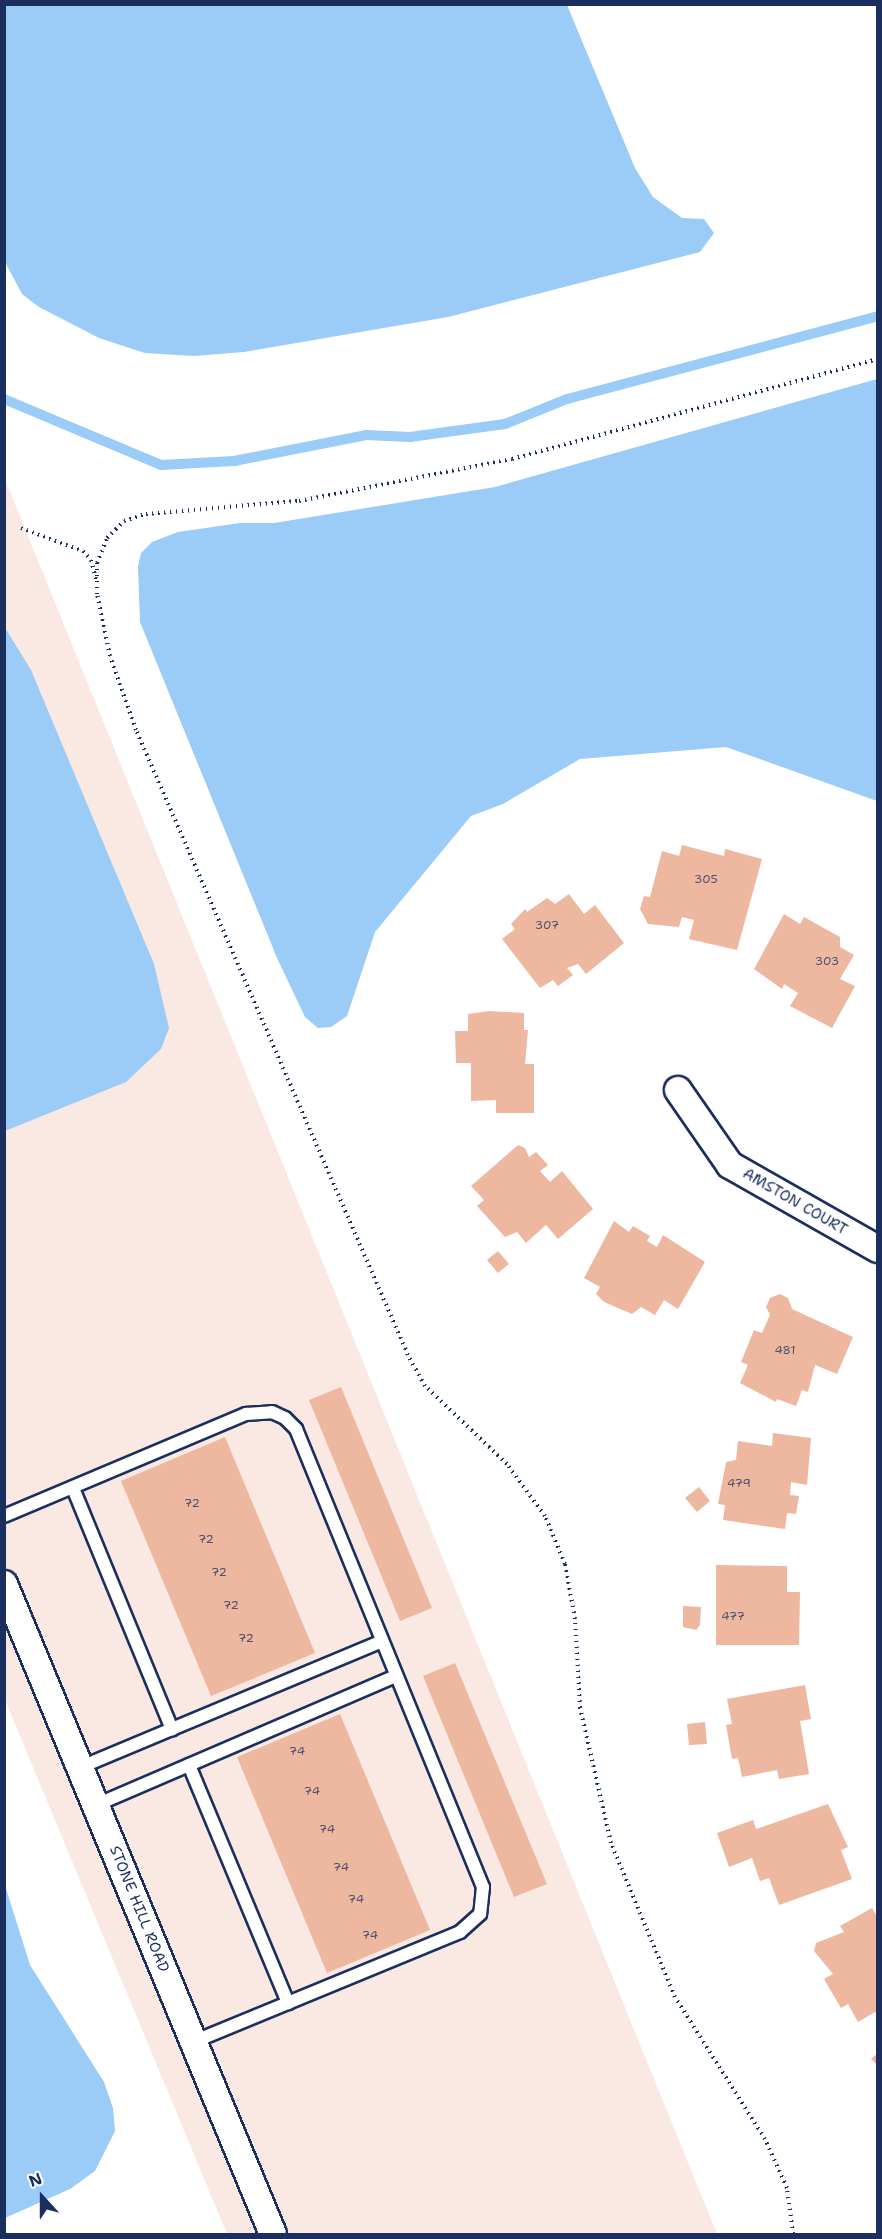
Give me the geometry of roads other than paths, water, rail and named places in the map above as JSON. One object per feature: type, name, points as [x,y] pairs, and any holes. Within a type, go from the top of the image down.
[{"type":"street","name":"AMSTON COURT","points":[[678,1090],[730,1165],[878,1249]]},
{"type":"street","name":"STONE HILL ROAD","points":[[7,1598],[81,1767],[273,2235]]},
{"type":"lane","points":[[4,1516],[246,1414],[272,1412],[296,1429],[483,1887],[480,1914],[460,1932],[193,2042]]},
{"type":"lane","points":[[73,1488],[172,1729]]},
{"type":"lane","points":[[81,1767],[382,1641]]},
{"type":"lane","points":[[96,1805],[396,1676]]},
{"type":"lane","points":[[189,1765],[288,2004]]},
{"type":"water","points":[[5,4],[567,5],[635,168],[653,197],[682,218],[704,219],[714,233],[700,252],[448,317],[244,352],[194,356],[145,353],[99,338],[39,307],[22,294],[5,262]]},
{"type":"water","points":[[877,379],[877,801],[726,747],[580,759],[503,804],[471,816],[375,932],[347,1016],[331,1027],[318,1028],[305,1017],[277,958],[140,622],[138,566],[141,553],[152,542],[178,532],[240,523],[274,523],[495,487]]},
{"type":"water","points":[[4,626],[31,670],[154,964],[169,1028],[161,1049],[126,1082],[5,1131]]},
{"type":"water","points":[[4,1882],[30,1965],[104,2082],[113,2108],[115,2131],[95,2171],[70,2189],[5,2218]]},
{"type":"waterway","points":[[4,399],[161,465],[234,461],[366,435],[410,437],[505,424],[567,399],[878,316]]}]
